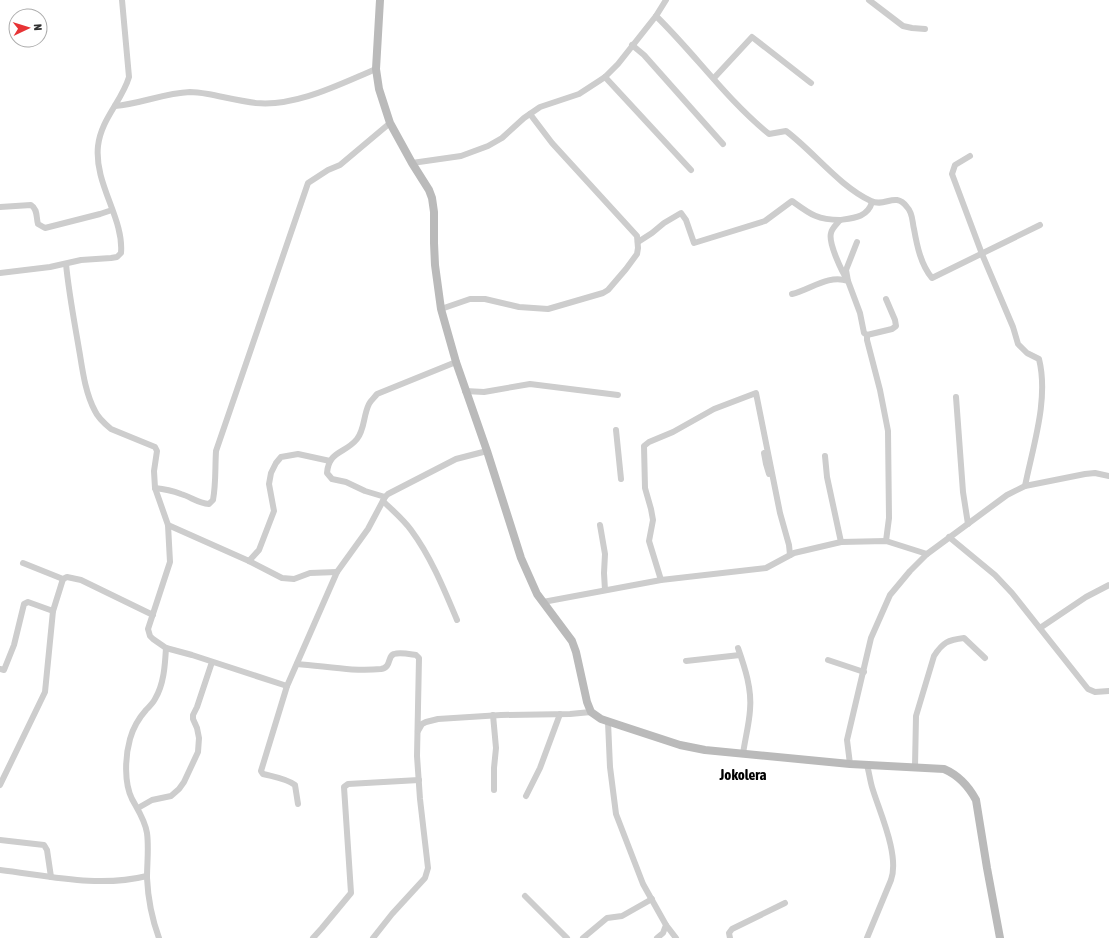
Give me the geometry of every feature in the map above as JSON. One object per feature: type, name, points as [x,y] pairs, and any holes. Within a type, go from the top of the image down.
[{"type":"street","points":[[0,273],[66,264],[70,262],[102,259],[120,255],[121,253],[122,247],[116,219],[102,183],[98,148],[100,134],[106,120],[115,106],[129,77],[122,0]]},
{"type":"street","points":[[380,0],[376,69],[379,89],[390,123],[429,190],[432,198],[434,212],[435,265],[441,309],[456,362],[487,451],[521,558],[533,588],[542,602],[572,640],[587,702],[591,712],[595,716],[608,722],[680,745],[705,750],[850,764],[944,769],[954,773],[976,800],[998,937]]},
{"type":"street","points":[[412,163],[461,156],[478,150],[502,138],[524,118],[540,107],[579,94],[605,77],[618,64],[632,44],[656,16],[666,0]]},
{"type":"street","points":[[870,0],[903,26],[925,29]]},
{"type":"street","points":[[656,16],[675,35],[750,119],[769,134],[786,131],[802,143],[852,190],[872,202],[880,203],[896,199],[902,201],[912,213],[912,221],[916,238],[926,270],[932,278],[1040,225]]},
{"type":"street","points":[[714,78],[752,37],[811,83]]},
{"type":"street","points":[[632,44],[644,55],[723,144]]},
{"type":"street","points":[[115,106],[130,105],[162,96],[192,92],[270,104],[288,101],[336,86],[376,69]]},
{"type":"street","points":[[605,77],[691,170]]},
{"type":"street","points":[[441,309],[470,299],[485,298],[519,307],[548,309],[603,293],[612,286],[633,260],[638,248],[637,236],[552,143],[530,114]]},
{"type":"street","points":[[155,488],[175,492],[202,504],[209,504],[213,500],[216,488],[216,451],[308,183],[346,160],[390,123]]},
{"type":"street","points":[[970,156],[955,165],[952,174],[982,254],[1013,327],[1018,344],[1027,353],[1039,359],[1041,368],[1042,398],[1035,442],[1025,486]]},
{"type":"street","points":[[638,242],[664,223],[681,213],[686,220],[694,243],[765,221],[792,201],[810,214],[825,220],[840,220],[863,215],[870,209],[872,202]]},
{"type":"street","points":[[0,207],[31,205],[36,211],[38,224],[45,228],[112,210]]},
{"type":"street","points":[[840,220],[831,231],[830,239],[860,313],[864,333],[867,335],[888,431],[889,518],[886,541]]},
{"type":"street","points":[[848,282],[846,270],[857,242]]},
{"type":"street","points":[[66,264],[70,300],[83,373],[95,413],[111,429],[155,447],[157,451],[154,471],[155,488],[168,525],[170,562],[148,632],[155,641],[166,648],[287,686]]},
{"type":"street","points":[[792,294],[834,279],[841,279],[848,282]]},
{"type":"street","points":[[867,335],[892,329],[896,326],[886,299]]},
{"type":"street","points":[[456,362],[377,394],[369,403],[364,425],[356,441],[333,456],[327,473],[332,479],[346,482],[384,499],[410,528],[433,566],[457,620]]},
{"type":"street","points":[[466,391],[484,392],[530,384],[618,395]]},
{"type":"street","points":[[661,580],[649,541],[653,520],[652,509],[645,488],[644,446],[714,409],[756,393],[790,555]]},
{"type":"street","points":[[956,397],[963,492],[968,524]]},
{"type":"street","points":[[764,424],[766,464],[771,481]]},
{"type":"street","points":[[616,430],[621,479]]},
{"type":"street","points":[[298,804],[295,785],[282,778],[262,774],[261,771],[287,686],[336,572],[368,529],[384,499],[407,483],[456,459],[487,451]]},
{"type":"street","points":[[249,561],[259,550],[274,511],[270,484],[272,469],[276,462],[281,457],[298,454],[330,461]]},
{"type":"street","points":[[825,456],[827,477],[841,542]]},
{"type":"street","points":[[850,764],[847,740],[871,638],[890,595],[910,571],[927,554],[949,537],[1007,495],[1025,486],[1085,474],[1109,476]]},
{"type":"street","points":[[168,525],[249,561],[282,578],[294,579],[310,573],[336,572]]},
{"type":"street","points":[[600,525],[605,554],[605,590]]},
{"type":"street","points":[[949,537],[995,575],[1020,602],[1088,689],[1095,692],[1109,691]]},
{"type":"street","points":[[542,602],[661,580],[766,568],[790,555],[801,551],[841,542],[886,541],[927,554]]},
{"type":"street","points":[[23,563],[63,579],[67,577],[81,580],[153,615]]},
{"type":"street","points":[[0,785],[45,692],[52,611],[63,579]]},
{"type":"street","points":[[1040,628],[1086,597],[1109,585]]},
{"type":"street","points":[[0,669],[4,670],[9,658],[24,604],[28,602],[52,611]]},
{"type":"street","points":[[915,767],[916,716],[934,656],[949,640],[964,638],[986,658]]},
{"type":"street","points":[[159,938],[150,904],[147,876],[149,859],[147,832],[143,818],[132,799],[127,784],[127,756],[129,740],[139,718],[155,700],[160,688],[166,648]]},
{"type":"street","points":[[686,661],[739,652],[748,677],[750,701],[743,754]]},
{"type":"street","points":[[297,664],[363,670],[381,668],[388,665],[392,654],[417,655],[420,661],[418,731],[419,780],[420,799],[429,864],[425,878],[392,914],[373,938]]},
{"type":"street","points":[[828,660],[864,672]]},
{"type":"street","points":[[138,808],[152,800],[171,796],[184,782],[198,752],[200,738],[193,715],[212,662]]},
{"type":"street","points":[[418,731],[422,724],[438,719],[493,715],[591,712]]},
{"type":"street","points":[[526,796],[540,768],[560,714]]},
{"type":"street","points":[[493,715],[496,748],[494,790]]},
{"type":"street","points":[[608,722],[610,767],[616,814],[643,884],[666,925],[676,938]]},
{"type":"street","points":[[867,765],[872,787],[882,814],[894,862],[894,874],[867,938]]},
{"type":"street","points":[[312,938],[351,893],[344,787],[348,784],[419,780]]},
{"type":"street","points":[[0,840],[44,845],[47,850],[51,877]]},
{"type":"street","points":[[0,870],[100,882],[128,880],[147,876]]},
{"type":"street","points":[[524,896],[567,938]]},
{"type":"street","points":[[583,938],[607,918],[622,916],[652,899]]},
{"type":"street","points":[[730,938],[729,933],[732,929],[785,903]]},
{"type":"street","points":[[657,938],[662,933],[666,925]]},
{"type":"district","name":"Jokolera","points":[[743,775]]}]
